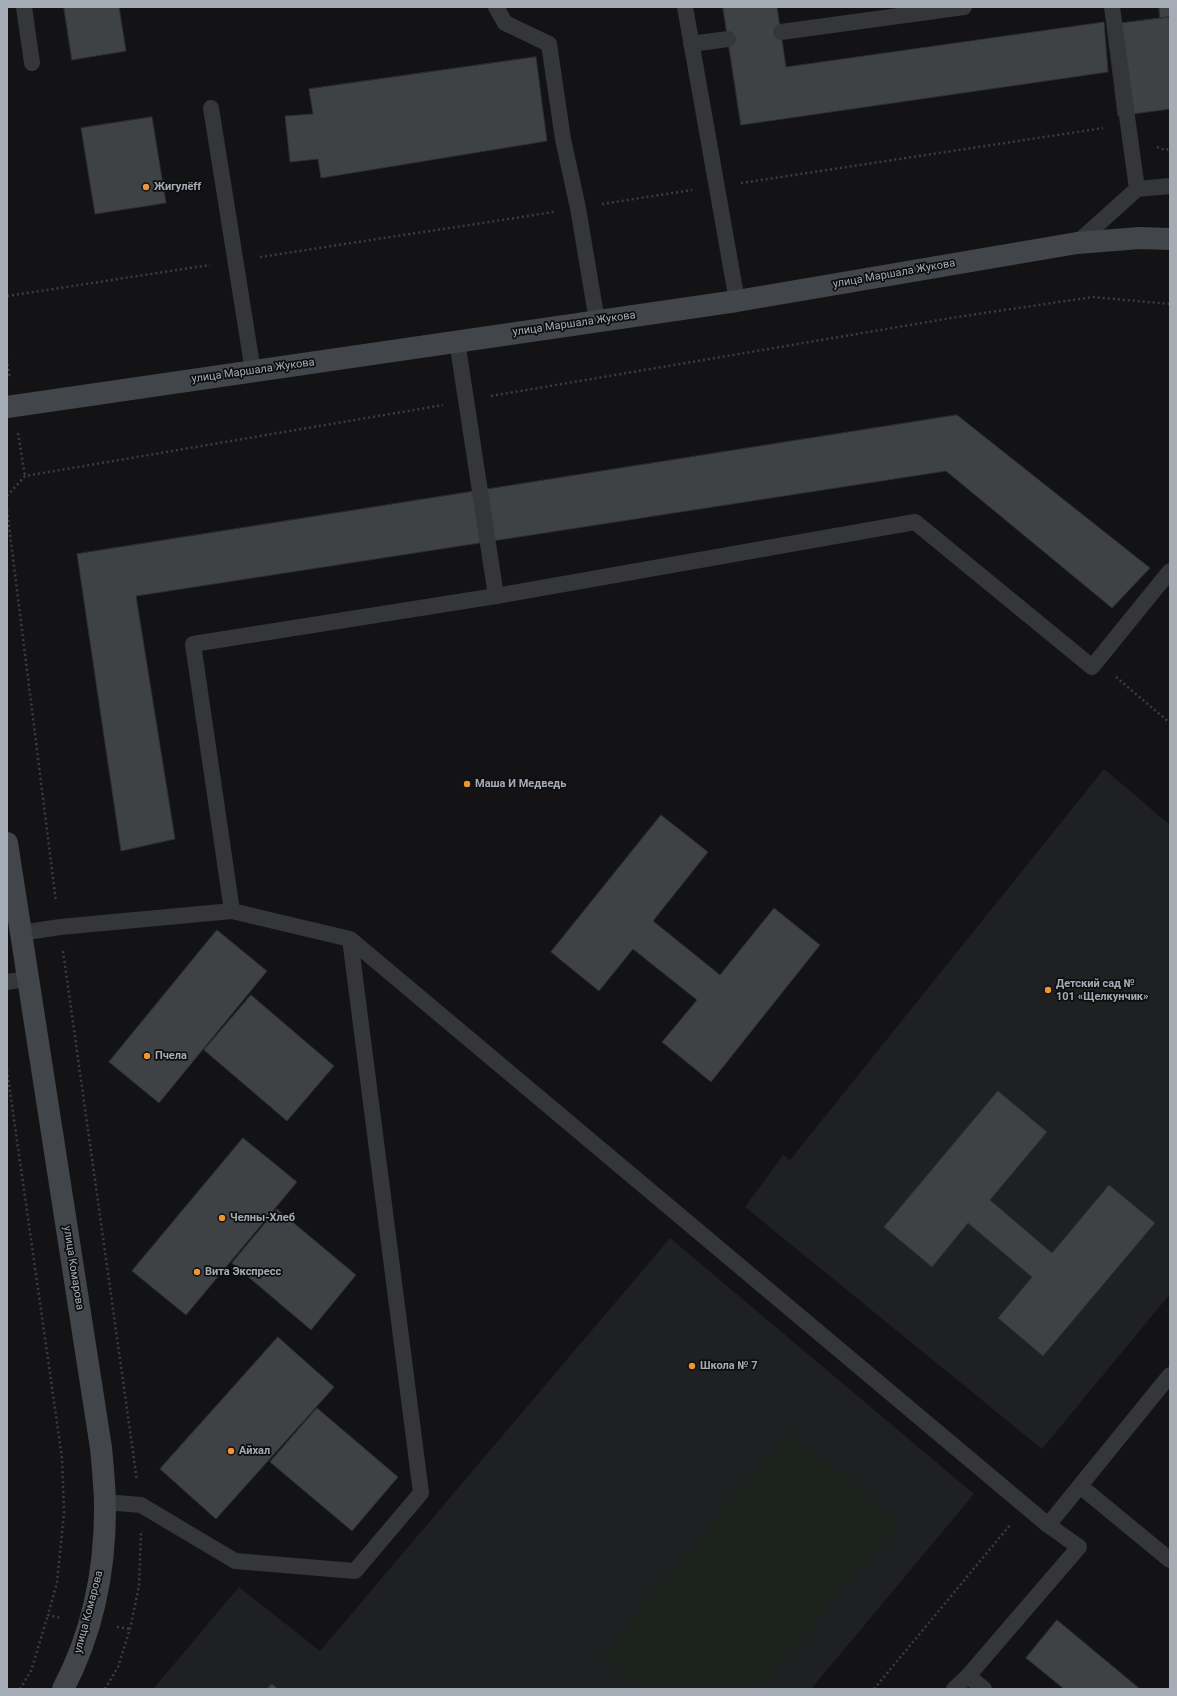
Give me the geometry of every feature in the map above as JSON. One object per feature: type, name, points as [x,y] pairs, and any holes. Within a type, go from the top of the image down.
[{"type":"street","name":"улица Маршала Жукова","points":[[7,407],[737,301],[1077,243],[1140,238],[1170,239]]},
{"type":"street","name":"улица Маршала Жукова","points":[[1140,238],[1170,244]]},
{"type":"street","name":"улица Комарова","points":[[7,843],[21,933],[17,981],[101,1448],[105,1502],[99,1582],[78,1656],[62,1689]]},
{"type":"lane","points":[[24,7],[32,63]]},
{"type":"lane","points":[[496,7],[505,23],[550,44],[563,139],[578,208],[597,321]]},
{"type":"lane","points":[[685,7],[737,301]]},
{"type":"lane","points":[[781,32],[964,7]]},
{"type":"lane","points":[[1112,7],[1137,189]]},
{"type":"lane","points":[[691,44],[728,39]]},
{"type":"lane","points":[[211,108],[253,371]]},
{"type":"lane","points":[[1077,243],[1137,189],[1170,186]]},
{"type":"lane","points":[[457,341],[496,596]]},
{"type":"lane","points":[[232,911],[193,644],[496,596],[915,522],[1092,667],[1170,570]]},
{"type":"lane","points":[[21,933],[60,927],[232,911],[350,939],[1048,1525],[1079,1547],[968,1676],[954,1689]]},
{"type":"lane","points":[[105,1502],[141,1505],[235,1561],[355,1571],[421,1493],[350,939]]},
{"type":"lane","points":[[1048,1525],[1170,1375]]},
{"type":"lane","points":[[1080,1486],[1170,1560]]},
{"type":"lane","points":[[968,1676],[984,1689]]},
{"type":"path","points":[[7,496],[25,476],[956,317],[1093,297],[1170,304]]},
{"type":"path","points":[[7,510],[60,927],[141,1505],[140,1586],[130,1629],[118,1667],[105,1689]]},
{"type":"path","points":[[1097,661],[1170,723]]},
{"type":"path","points":[[7,1070],[62,1458],[64,1513],[56,1582],[48,1615],[30,1671],[20,1689]]},
{"type":"path","points":[[874,1689],[1026,1506]]},
{"type":"path","points":[[48,1615],[130,1629]]},
{"type":"shaded area","name":"Детский сад № 101 «Щелкунчик»","points":[[1104,769],[1170,825],[1170,1294],[1042,1449],[745,1207],[783,1155],[790,1160]]},
{"type":"shaded area","name":"Школа № 7","points":[[670,1238],[974,1494],[811,1689],[153,1689],[239,1587],[320,1651]]},
{"type":"shaded area","points":[[787,1432],[899,1523],[757,1689],[640,1689],[602,1656]]},
{"type":"building","points":[[64,7],[119,7],[126,51],[72,60]]},
{"type":"building","points":[[723,7],[777,7],[786,67],[1104,22],[1108,72],[741,125]]},
{"type":"building","points":[[1159,7],[1170,7],[1170,17],[1160,18]]},
{"type":"building","points":[[1170,17],[1170,109],[1118,116],[1107,25]]},
{"type":"building","points":[[536,57],[547,141],[321,178],[318,159],[290,162],[285,116],[313,114],[309,89]]},
{"type":"building","points":[[152,117],[166,203],[95,214],[81,128]]},
{"type":"building","points":[[957,415],[1150,568],[1112,608],[946,471],[136,596],[175,839],[121,851],[77,554]]},
{"type":"building","points":[[661,815],[708,852],[653,921],[720,975],[774,908],[820,945],[711,1082],[662,1042],[697,1000],[633,949],[599,991],[551,952]]},
{"type":"building","points":[[217,930],[267,971],[159,1103],[109,1062]]},
{"type":"building","points":[[251,995],[334,1066],[287,1121],[204,1050]]},
{"type":"building","points":[[998,1091],[1047,1132],[990,1200],[1052,1253],[1109,1185],[1155,1223],[1043,1356],[998,1318],[1032,1277],[968,1223],[932,1267],[884,1227]]},
{"type":"building","name":"Челны-Хлеб","points":[[243,1138],[297,1182],[186,1315],[132,1271]]},
{"type":"building","points":[[277,1209],[356,1275],[311,1330],[232,1263]]},
{"type":"building","points":[[278,1337],[334,1387],[216,1519],[160,1469]]},
{"type":"building","points":[[317,1408],[398,1477],[352,1531],[270,1462]]},
{"type":"building","points":[[1057,1620],[1140,1689],[1064,1689],[1026,1658]]},
{"type":"building","points":[[272,1684],[278,1689],[267,1689]]},
{"type":"place","name":"Жигулёff","points":[[146,187]]},
{"type":"place","name":"Маша И Медведь","points":[[467,784]]},
{"type":"place","name":"Детский сад № 101 «Щелкунчик»","points":[[1048,990]]},
{"type":"place","name":"Пчела","points":[[147,1056]]},
{"type":"place","name":"Челны-Хлеб","points":[[222,1218]]},
{"type":"place","name":"Вита Экспресс","points":[[197,1272]]},
{"type":"place","name":"Школа № 7","points":[[692,1366]]},
{"type":"place","name":"Айхал","points":[[231,1451]]}]
